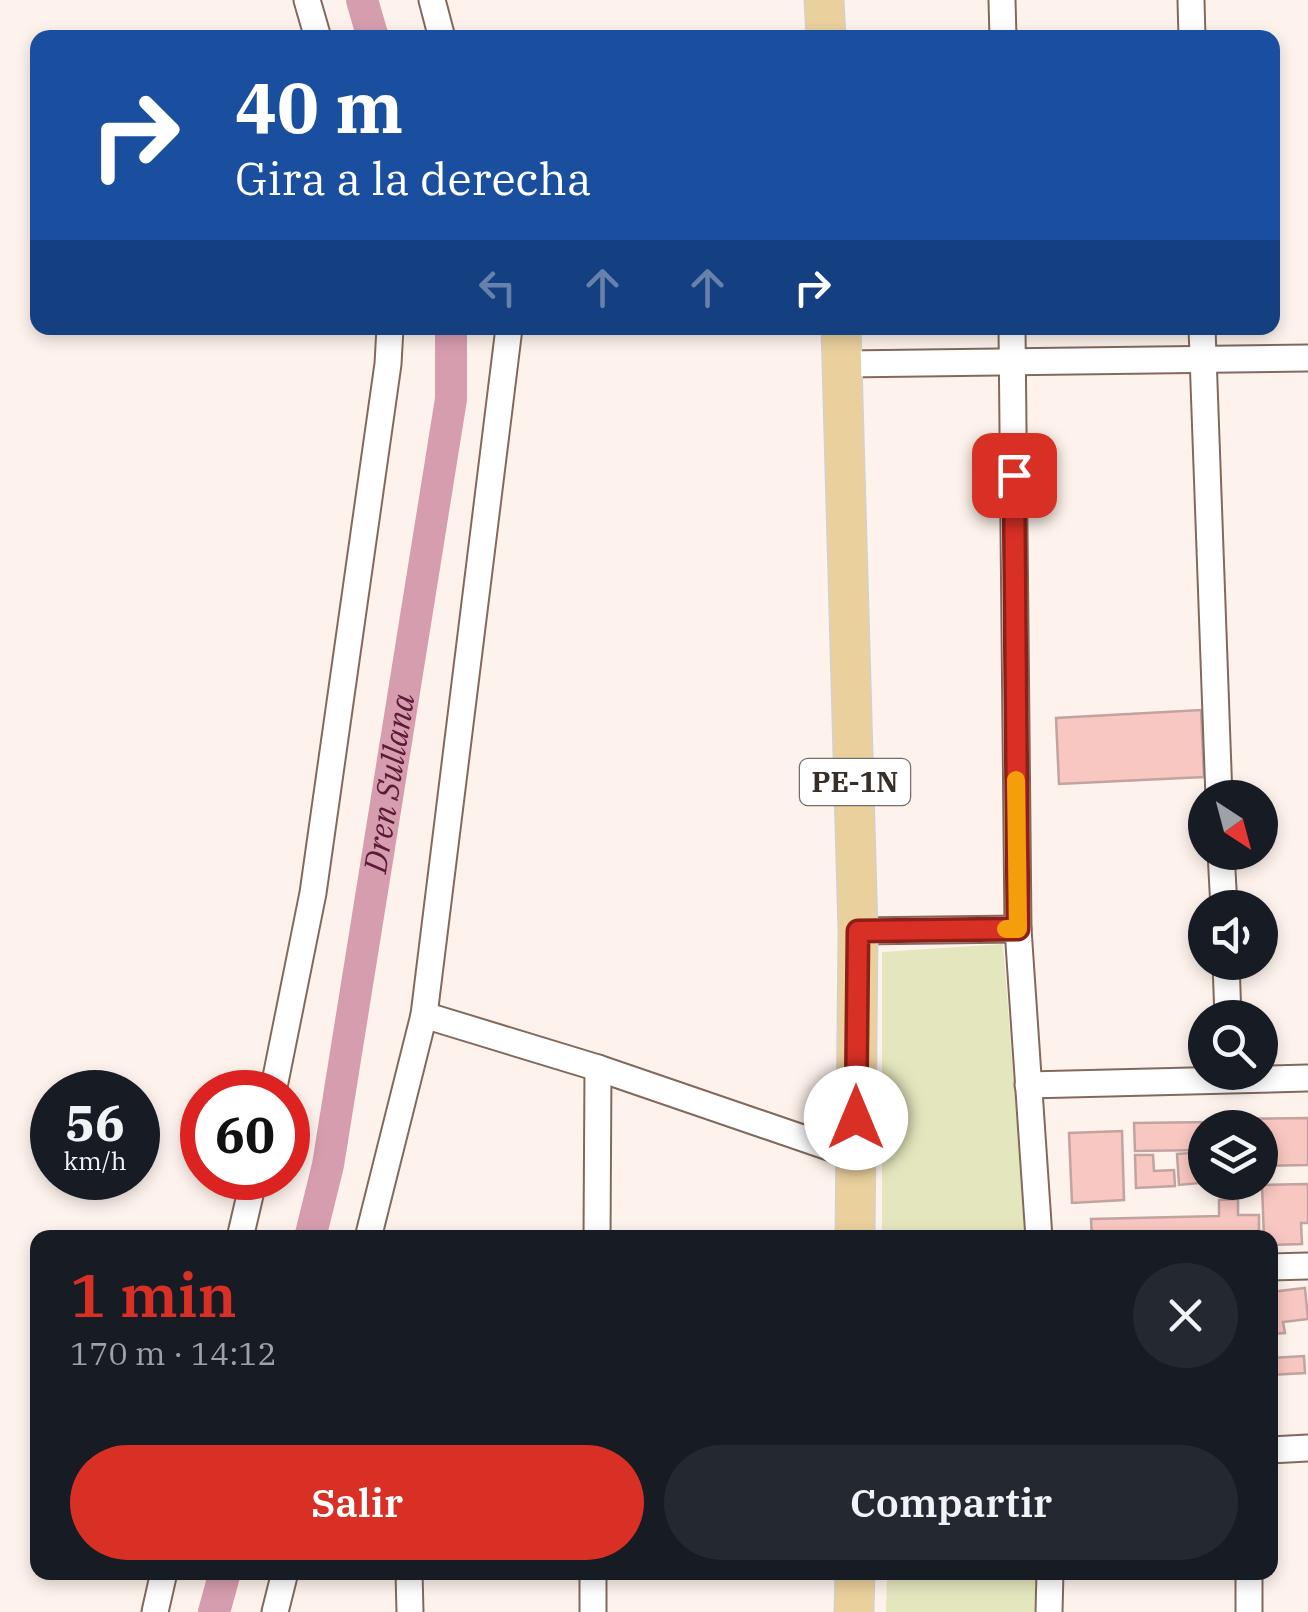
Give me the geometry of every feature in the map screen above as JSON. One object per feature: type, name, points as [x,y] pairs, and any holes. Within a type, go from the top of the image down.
[{"type":"main road","points":[[824,0],[826,30]]},
{"type":"main road","name":"PE-1N","points":[[843,346],[858,931],[855,1230]]},
{"type":"main road","points":[[854,1580],[854,1612]]},
{"type":"street","points":[[307,0],[316,30]]},
{"type":"street","points":[[432,0],[440,30]]},
{"type":"street","points":[[1002,0],[1003,30]]},
{"type":"street","points":[[1190,0],[1192,30]]},
{"type":"street","points":[[277,1070],[313,893],[390,335]]},
{"type":"street","points":[[370,1230],[424,1014],[508,335]]},
{"type":"street","points":[[1012,335],[1018,929],[1038,1230]]},
{"type":"street","points":[[1202,335],[1219,780]]},
{"type":"street","points":[[843,346],[1013,362],[1308,358]]},
{"type":"street","points":[[858,931],[1018,929]]},
{"type":"street","points":[[424,1014],[598,1068],[855,1156]]},
{"type":"street","points":[[596,1230],[598,1068]]},
{"type":"street","points":[[1278,1078],[1308,1078]]},
{"type":"street","points":[[1028,1085],[1188,1079]]},
{"type":"street","points":[[242,1230],[249,1200]]},
{"type":"street","points":[[1278,1267],[1308,1266]]},
{"type":"street","points":[[1278,1450],[1308,1448]]},
{"type":"street","points":[[154,1612],[162,1580]]},
{"type":"street","points":[[276,1612],[283,1580]]},
{"type":"street","points":[[409,1580],[410,1612]]},
{"type":"street","points":[[593,1580],[593,1612]]},
{"type":"street","points":[[1048,1612],[1050,1580]]},
{"type":"street","points":[[1248,1580],[1249,1612]]},
{"type":"green space","points":[[1003,944],[1025,1230],[882,1230],[882,952]]},
{"type":"green space","points":[[887,1580],[1036,1580],[1034,1612],[886,1612]]},
{"type":"building","points":[[1201,710],[1204,777],[1059,784],[1056,718]]},
{"type":"building","points":[[1278,1118],[1308,1118],[1308,1165],[1278,1166]]},
{"type":"building","points":[[1188,1122],[1188,1150],[1135,1151],[1134,1123]]},
{"type":"building","points":[[1122,1131],[1124,1200],[1072,1203],[1069,1133]]},
{"type":"building","points":[[1188,1153],[1188,1184],[1179,1185],[1177,1154]]},
{"type":"building","points":[[1135,1155],[1153,1155],[1154,1171],[1174,1170],[1175,1186],[1136,1188]]},
{"type":"building","points":[[1308,1184],[1308,1223],[1301,1223],[1302,1244],[1278,1245],[1278,1230],[1264,1230],[1263,1200],[1278,1200],[1278,1185]]},
{"type":"building","points":[[1219,1200],[1238,1200],[1238,1215],[1259,1215],[1259,1230],[1092,1230],[1091,1219],[1219,1216]]},
{"type":"building","points":[[1305,1288],[1308,1319],[1283,1322],[1285,1333],[1278,1333],[1278,1291]]},
{"type":"building","points":[[1304,1356],[1305,1373],[1278,1375],[1278,1358]]},
{"type":"waterway","name":"Dren Sullana","points":[[362,0],[371,30]]},
{"type":"waterway","name":"Dren Sullana","points":[[312,1230],[328,1165],[451,399],[451,335]]},
{"type":"waterway","name":"Dren Sullana","points":[[214,1612],[223,1580]]},
{"type":"slow traffic","points":[[1006,929],[1018,929],[1016,780]]},
{"type":"route","points":[[856,1118],[858,931],[1018,929],[1014,475]]}]
